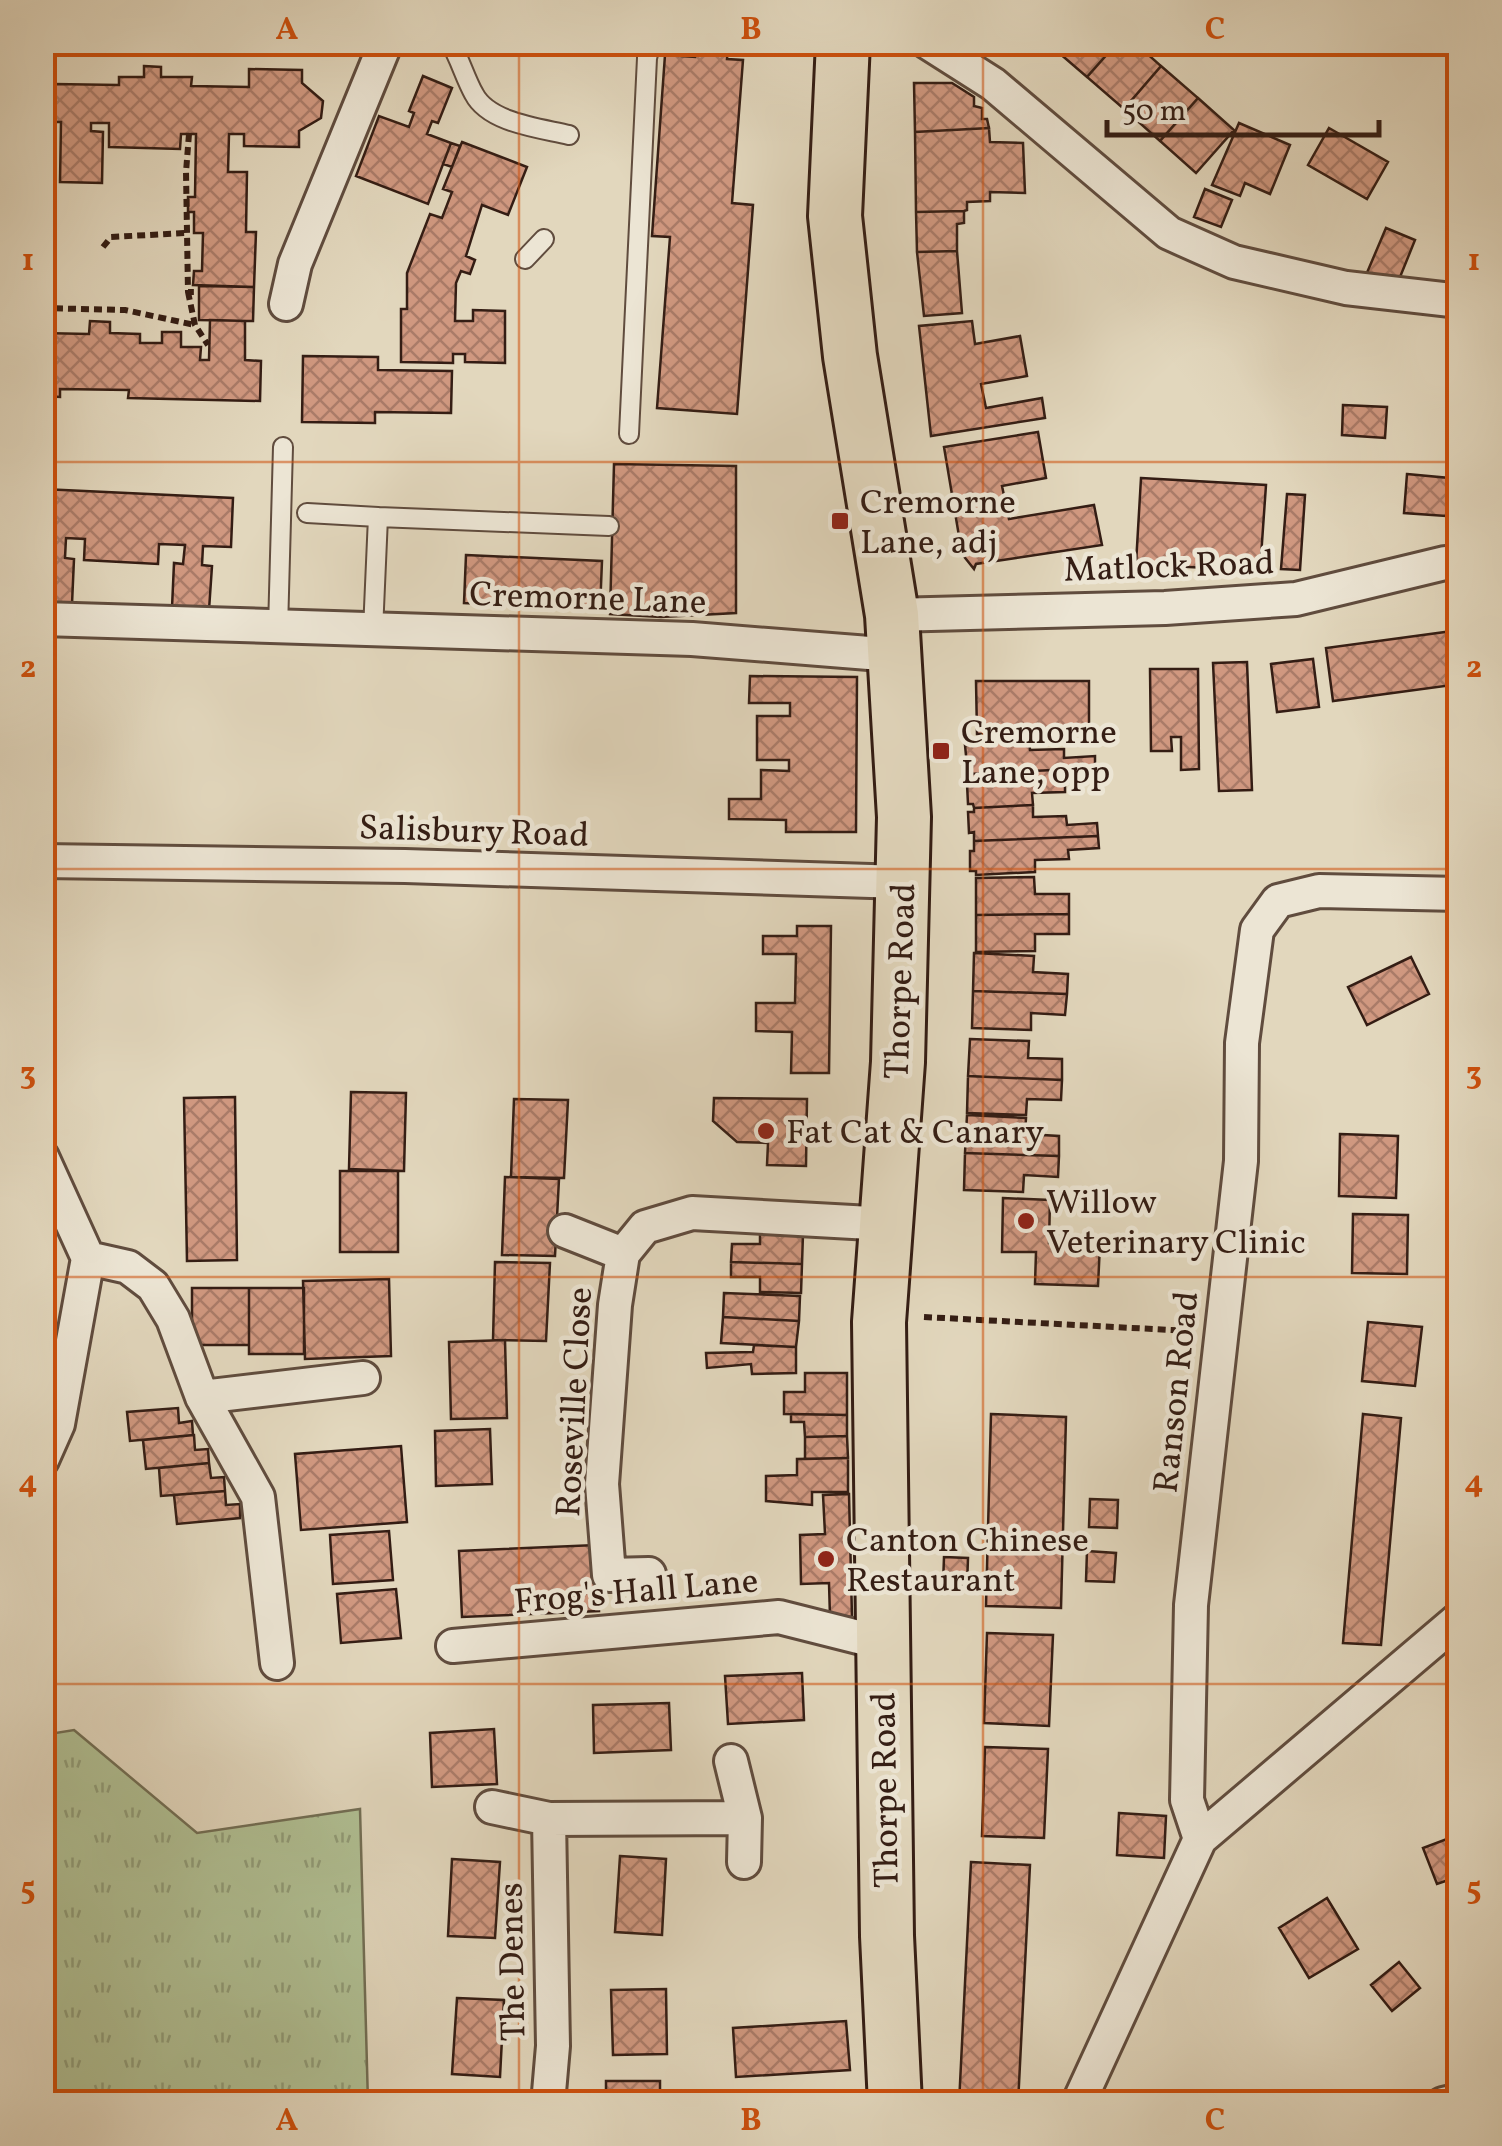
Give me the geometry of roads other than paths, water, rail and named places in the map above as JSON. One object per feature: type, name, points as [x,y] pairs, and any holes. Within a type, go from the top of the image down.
[{"type":"main road","name":"Thorpe Road","points":[[843,42],[834,216],[850,356],[893,633],[904,817],[898,1062],[879,1322],[887,1936],[894,2104]]},
{"type":"street","points":[[286,304],[294,264],[386,42]]},
{"type":"street","points":[[928,42],[993,84],[1169,233],[1234,262],[1346,288],[1460,301]]},
{"type":"street","name":"Matlock Road","points":[[893,633],[1296,599],[1446,563]]},
{"type":"street","name":"Cremorne Lane","points":[[42,620],[692,639],[869,654],[893,633]]},
{"type":"street","name":"Salisbury Road","points":[[42,860],[328,864],[902,882]]},
{"type":"street","name":"Ranson Road","points":[[1200,1840],[1187,1800],[1192,1605],[1241,1161],[1242,1043],[1257,930],[1278,901],[1320,891],[1460,894]]},
{"type":"street","points":[[42,1157],[88,1258],[58,1424],[42,1460]]},
{"type":"street","name":"Roseville Close","points":[[649,1574],[609,1575],[602,1484],[615,1305],[623,1254],[645,1228],[692,1212],[888,1224]]},
{"type":"street","name":"Roseville Close","points":[[565,1231],[623,1254]]},
{"type":"street","points":[[88,1258],[128,1267],[153,1286],[173,1319],[202,1397],[258,1497],[277,1662]]},
{"type":"street","points":[[202,1397],[362,1378]]},
{"type":"street","name":"Frog's Hall Lane","points":[[453,1646],[779,1617],[882,1643]]},
{"type":"street","points":[[1078,2104],[1200,1840],[1460,1618]]},
{"type":"street","points":[[731,1761],[745,1818],[744,1862]]},
{"type":"street","points":[[492,1807],[549,1820],[745,1818]]},
{"type":"street","name":"The Denes","points":[[548,2104],[553,2046],[549,1820]]},
{"type":"street","points":[[1443,2104],[1460,2100]]},
{"type":"lane","points":[[450,42],[464,66],[475,98],[506,121],[569,134]]},
{"type":"lane","points":[[630,434],[647,58],[651,42]]},
{"type":"lane","points":[[526,259],[544,239]]},
{"type":"lane","points":[[278,628],[283,447]]},
{"type":"lane","points":[[307,513],[609,526]]},
{"type":"lane","points":[[372,631],[378,518]]},
{"type":"place","name":"Cremorne Lane, adj","points":[[840,521]]},
{"type":"place","name":"Cremorne Lane, opp","points":[[941,751]]},
{"type":"place","name":"Fat Cat & Canary","points":[[766,1131]]},
{"type":"place","name":"Willow Veterinary Clinic","points":[[1026,1221]]},
{"type":"place","name":"Canton Chinese Restaurant","points":[[826,1559]]}]
